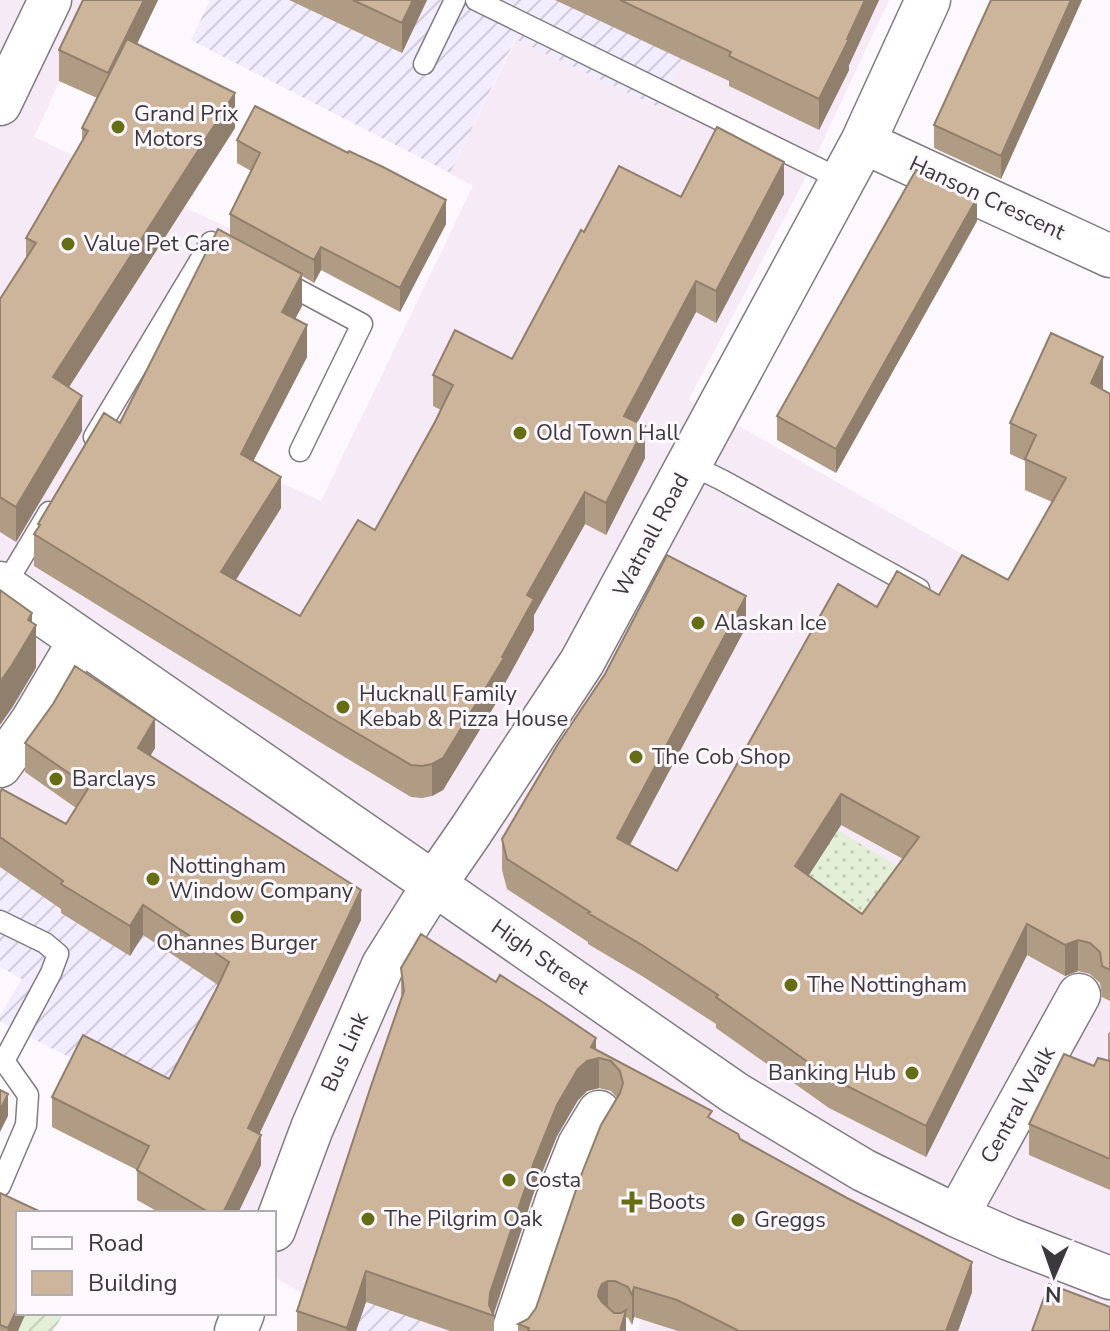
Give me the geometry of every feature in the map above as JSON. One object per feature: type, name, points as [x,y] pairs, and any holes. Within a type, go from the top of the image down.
[{"type":"main road","name":"Watnall Road","points":[[434,884],[582,662],[863,142],[928,0]]},
{"type":"main road","name":"High Street","points":[[2,586],[434,884]]},
{"type":"street","points":[[0,104],[50,0]]},
{"type":"street","name":"Hanson Crescent","points":[[863,142],[1110,256]]},
{"type":"street","points":[[0,766],[32,721],[80,640]]},
{"type":"street","name":"High Street","points":[[434,884],[735,1093],[863,1170],[1009,1239],[1110,1278]]},
{"type":"street","name":"Bus Link","points":[[276,1225],[312,1128],[383,965],[434,884]]},
{"type":"street","name":"Central Walk","points":[[957,1216],[1079,995]]},
{"type":"street","points":[[522,1308],[568,1172],[579,1145],[599,1112]]},
{"type":"lane","points":[[424,64],[455,0]]},
{"type":"lane","points":[[476,0],[842,180]]},
{"type":"lane","points":[[82,456],[211,242],[362,324],[300,451]]},
{"type":"lane","points":[[689,464],[940,601]]},
{"type":"lane","points":[[2,586],[59,496]]},
{"type":"lane","points":[[0,921],[45,943],[58,954],[4,1061],[28,1095],[26,1125],[0,1186]]},
{"type":"shaded area","points":[[0,0],[97,0],[34,137],[235,231],[130,413],[321,501],[473,186],[450,173],[516,39],[658,107],[704,0],[889,0],[805,179],[689,399],[962,554],[948,577],[1007,611],[1110,430],[1110,1331],[638,1331],[641,1318],[543,1290],[497,1331],[300,1331],[311,1298],[276,1278],[276,1211],[156,1211],[137,1200],[178,1111],[24,978],[0,965]]},
{"type":"shaded area","points":[[210,0],[704,0],[683,60],[658,107],[515,39],[450,173],[191,40]]},
{"type":"shaded area","points":[[0,867],[15,877],[143,935],[229,991],[179,1113],[0,1022],[0,1015],[22,979],[0,967]]},
{"type":"shaded area","points":[[366,1302],[423,1321],[420,1331],[356,1331]]},
{"type":"green space","points":[[771,790],[914,876],[862,945],[806,905]]},
{"type":"green space","points":[[25,1315],[63,1315],[53,1331],[18,1331]]},
{"type":"building","points":[[83,0],[144,0],[108,73],[59,50]]},
{"type":"building","points":[[353,0],[413,0],[402,23]]},
{"type":"building","points":[[620,0],[865,0],[819,99],[729,56],[731,52]]},
{"type":"building","points":[[991,0],[1071,0],[1001,156],[934,125]]},
{"type":"building","points":[[127,39],[235,93],[53,377],[82,396],[16,507],[0,497],[0,299],[36,243],[26,238],[88,131],[82,128]]},
{"type":"building","points":[[255,106],[446,200],[400,288],[321,247],[314,260],[230,214],[260,153],[237,140]]},
{"type":"building","points":[[717,127],[784,162],[716,291],[696,281],[624,416],[645,426],[606,503],[585,492],[527,595],[534,599],[504,658],[443,758],[432,764],[411,765],[34,534],[104,413],[120,423],[218,229],[302,274],[282,312],[307,325],[241,454],[281,477],[221,572],[300,616],[358,520],[375,530],[435,422],[453,385],[433,375],[455,330],[512,359],[619,166],[681,197]]},
{"type":"building","points":[[916,170],[977,198],[836,449],[777,416]]},
{"type":"building","points":[[1051,333],[1103,357],[1091,383],[1110,394],[1110,970],[1102,966],[1100,952],[1090,943],[1078,940],[1065,945],[1027,924],[926,1126],[829,1077],[716,997],[718,995],[507,859],[502,839],[558,744],[605,674],[667,555],[746,596],[617,838],[677,871],[838,584],[877,607],[897,571],[939,595],[962,555],[1008,580],[1066,478],[1025,459],[1036,435],[1010,423]],"holes":[[[841,794],[919,837],[862,914],[795,866]]]},
{"type":"building","points":[[0,590],[32,613],[28,620],[36,625],[0,682]]},
{"type":"building","points":[[75,666],[155,719],[138,748],[361,890],[248,1128],[261,1135],[224,1211],[207,1211],[137,1170],[149,1146],[52,1097],[83,1035],[169,1079],[229,962],[143,905],[130,926],[61,884],[63,881],[0,837],[2,789],[66,824],[89,787],[25,743]]},
{"type":"building","points":[[421,934],[496,982],[500,975],[541,1001],[596,1038],[591,1047],[712,1111],[708,1117],[738,1134],[740,1139],[972,1262],[946,1331],[739,1331],[677,1300],[634,1287],[632,1295],[628,1287],[615,1281],[602,1284],[598,1296],[614,1313],[626,1310],[620,1331],[528,1331],[529,1328],[518,1324],[528,1319],[536,1308],[580,1178],[601,1125],[620,1093],[623,1083],[620,1071],[611,1061],[599,1058],[587,1061],[578,1069],[557,1105],[534,1162],[490,1293],[489,1305],[494,1316],[366,1271],[347,1328],[297,1311],[404,991],[401,968]]},
{"type":"building","points":[[1064,1054],[1094,1066],[1098,1058],[1110,1061],[1110,1159],[1029,1124]]},
{"type":"building","points":[[0,1090],[8,1094],[0,1110]]},
{"type":"building","points":[[0,1193],[39,1211],[16,1211],[16,1311],[8,1328],[0,1325]]},
{"type":"building","points":[[1049,1284],[1110,1307],[1110,1331],[1032,1331]]},
{"type":"place","name":"Grand Prix Motors","points":[[118,127]]},
{"type":"place","name":"Value Pet Care","points":[[68,244]]},
{"type":"place","name":"Old Town Hall","points":[[520,433]]},
{"type":"place","name":"Alaskan Ice","points":[[698,623]]},
{"type":"place","name":"Hucknall Family Kebab & Pizza House","points":[[343,707]]},
{"type":"place","name":"The Cob Shop","points":[[636,757]]},
{"type":"place","name":"Barclays","points":[[56,779]]},
{"type":"place","name":"Nottingham Window Company","points":[[153,879]]},
{"type":"place","name":"Ohannes Burger","points":[[237,917]]},
{"type":"place","name":"The Nottingham","points":[[791,985]]},
{"type":"place","name":"Banking Hub","points":[[912,1073]]},
{"type":"place","name":"Costa","points":[[509,1180]]},
{"type":"place","name":"Boots","points":[[632,1202]]},
{"type":"place","name":"The Pilgrim Oak","points":[[368,1219]]},
{"type":"place","name":"Greggs","points":[[738,1220]]}]
